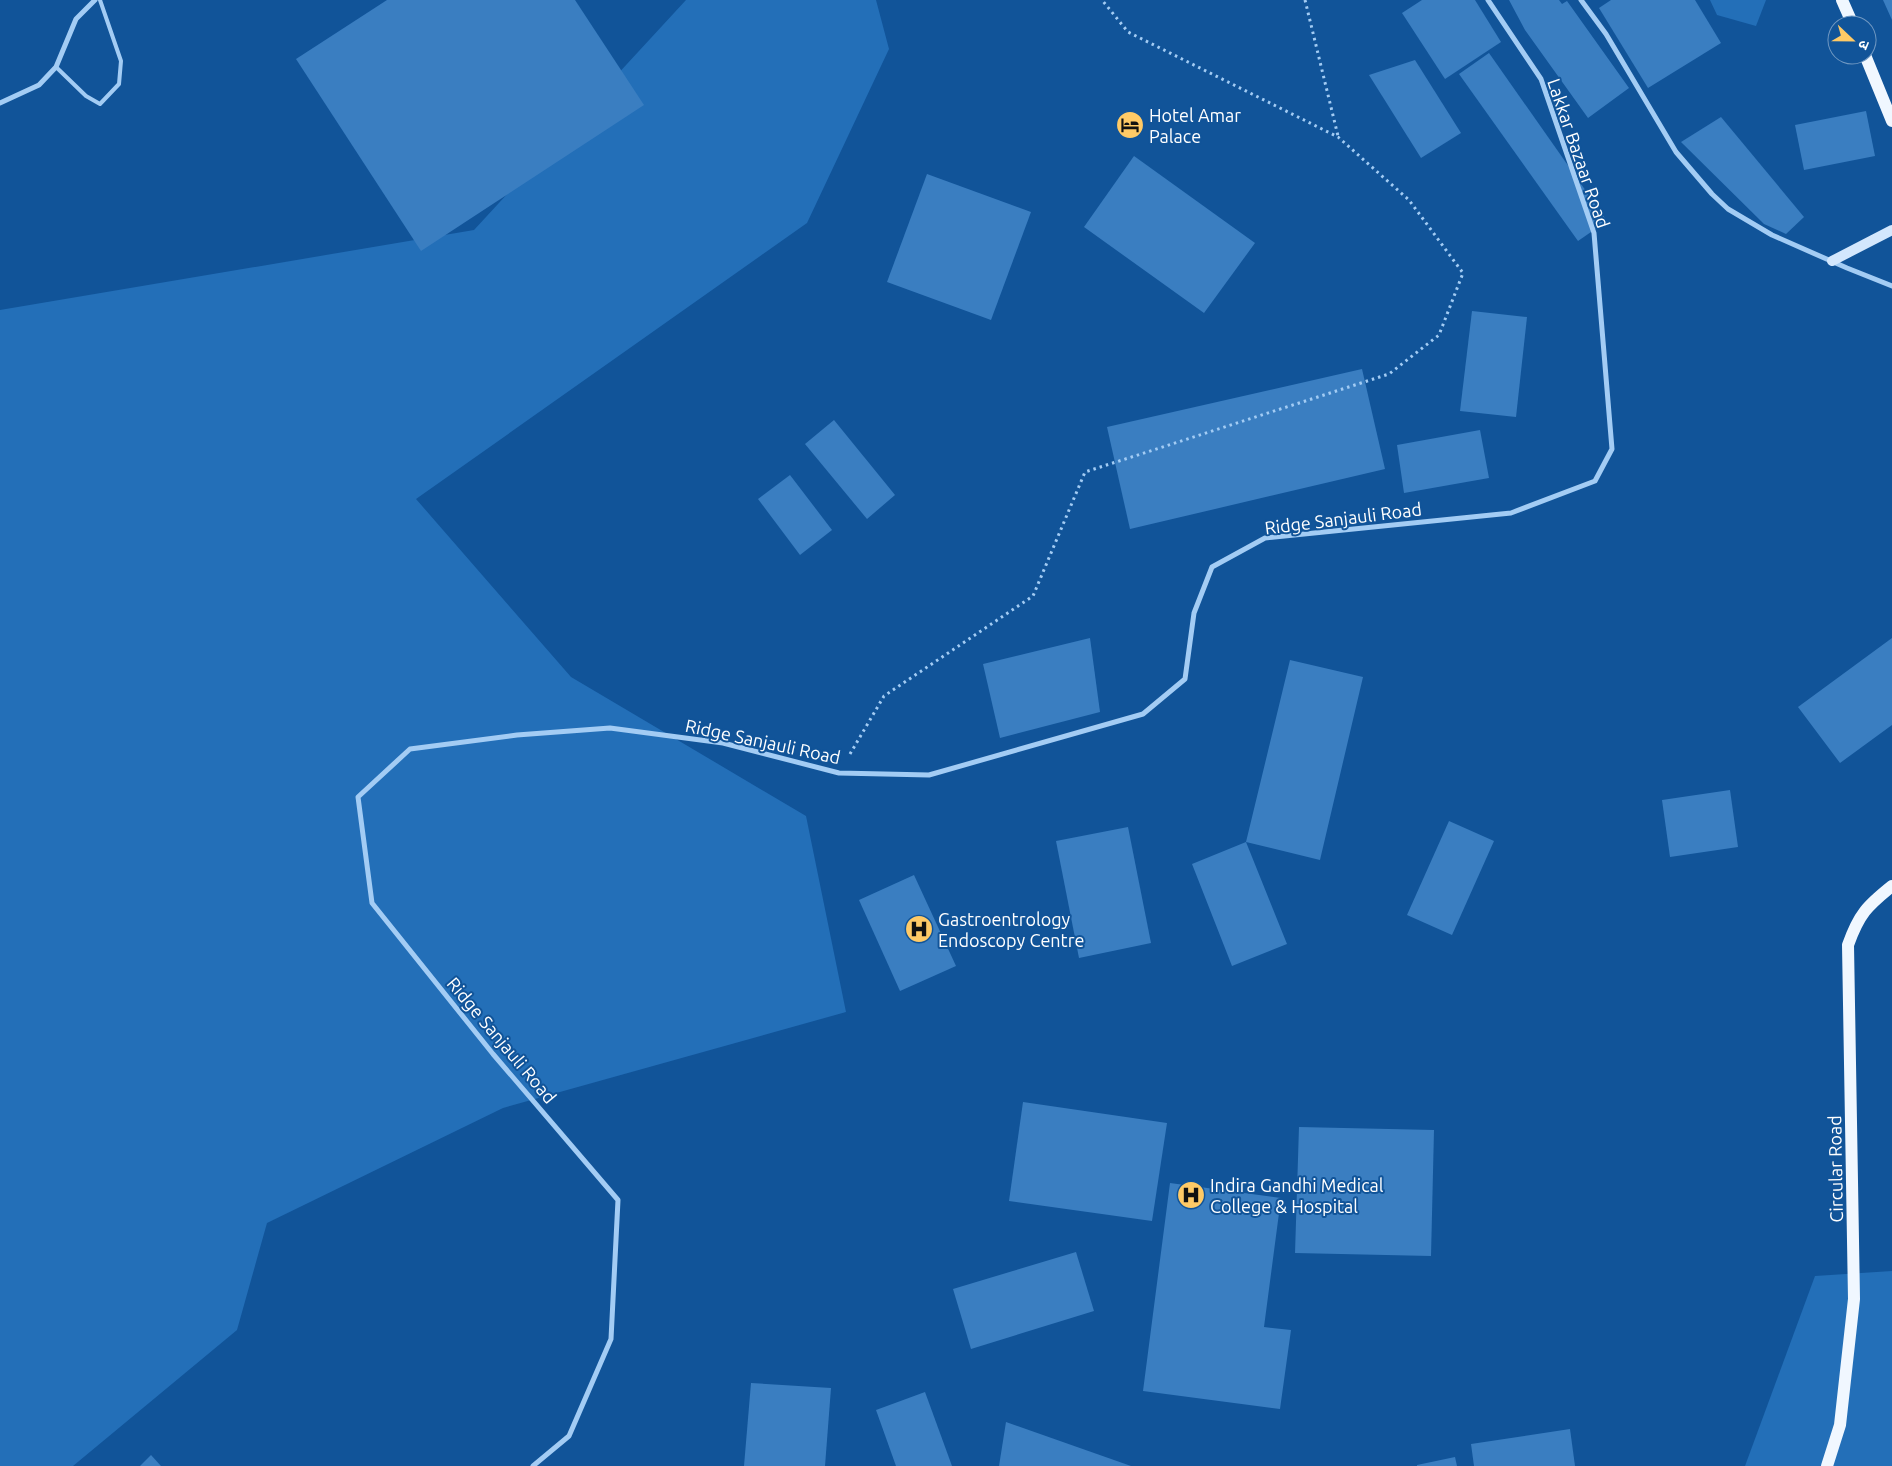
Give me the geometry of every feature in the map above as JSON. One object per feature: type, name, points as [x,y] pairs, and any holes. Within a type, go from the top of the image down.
[{"type":"main road","points":[[1842,0],[1849,15]]},
{"type":"main road","points":[[1870,65],[1892,121]]},
{"type":"main road","name":"Circular Road","points":[[1827,1466],[1840,1425],[1854,1299],[1848,945],[1855,924],[1868,904],[1892,886]]},
{"type":"street","points":[[0,103],[39,85],[56,68],[76,19],[95,0]]},
{"type":"street","name":"Lakkar Bazaar Road","points":[[1488,0],[1541,79],[1594,233],[1612,449]]},
{"type":"street","points":[[1581,0],[1606,34],[1676,152],[1712,194],[1728,209],[1772,235],[1892,286]]},
{"type":"street","points":[[1832,261],[1892,230]]},
{"type":"street","name":"Ridge Sanjauli Road","points":[[533,1466],[570,1436],[611,1339],[618,1200],[493,1054],[372,903],[358,796],[410,749],[517,735],[610,728],[723,743],[839,773],[929,775],[1143,714],[1185,679],[1194,613],[1212,567],[1265,538],[1511,513],[1595,481],[1612,449]]},
{"type":"lane","points":[[56,68],[86,96],[100,104],[119,84],[121,61],[100,0]]},
{"type":"path","points":[[839,773],[884,696],[1033,596],[1085,472],[1389,374],[1439,335],[1463,273],[1410,200],[1338,137],[1128,32],[1102,0]]},
{"type":"path","points":[[1305,0],[1338,137]]},
{"type":"shaded area","points":[[686,0],[876,0],[889,49],[807,223],[416,499],[571,677],[806,816],[846,1012],[503,1108],[267,1223],[237,1330],[73,1466],[0,1466],[0,310],[474,230]]},
{"type":"shaded area","points":[[1710,0],[1766,0],[1756,26],[1717,15]]},
{"type":"shaded area","points":[[1892,1271],[1892,1466],[1745,1466],[1815,1276]]},
{"type":"building","points":[[387,0],[575,0],[644,105],[421,251],[296,59]]},
{"type":"building","points":[[1422,0],[1475,0],[1501,42],[1445,79],[1402,13]]},
{"type":"building","points":[[1509,0],[1559,0],[1562,4],[1567,1],[1629,88],[1588,118],[1525,30]]},
{"type":"building","points":[[1611,0],[1695,0],[1721,43],[1648,88],[1599,8]]},
{"type":"building","points":[[1883,0],[1892,0],[1892,20]]},
{"type":"building","points":[[1489,53],[1607,221],[1578,241],[1459,74]]},
{"type":"building","points":[[1415,60],[1461,133],[1421,158],[1369,75]]},
{"type":"building","points":[[1866,111],[1875,156],[1804,170],[1795,125]]},
{"type":"building","points":[[1721,117],[1804,217],[1786,234],[1764,224],[1681,142]]},
{"type":"building","points":[[1134,156],[1255,243],[1204,313],[1084,227]]},
{"type":"building","points":[[927,174],[1031,212],[991,320],[887,282]]},
{"type":"building","points":[[1472,311],[1527,317],[1516,417],[1460,411]]},
{"type":"building","points":[[1362,369],[1385,469],[1130,529],[1107,427]]},
{"type":"building","points":[[834,420],[895,495],[867,519],[805,444]]},
{"type":"building","points":[[1480,430],[1489,478],[1404,493],[1397,445]]},
{"type":"building","points":[[790,475],[832,530],[800,555],[758,499]]},
{"type":"building","points":[[1090,638],[1100,712],[1000,738],[983,664]]},
{"type":"building","points":[[1892,638],[1892,725],[1840,763],[1798,707]]},
{"type":"building","points":[[1290,660],[1363,677],[1320,860],[1246,842]]},
{"type":"building","points":[[1730,790],[1738,847],[1670,857],[1662,800]]},
{"type":"building","points":[[1449,821],[1494,841],[1452,935],[1407,915]]},
{"type":"building","points":[[1128,827],[1151,943],[1079,958],[1056,841]]},
{"type":"building","points":[[1246,842],[1287,944],[1232,966],[1192,864]]},
{"type":"building","points":[[914,875],[956,966],[900,991],[859,900]]},
{"type":"building","points":[[1023,1102],[1167,1123],[1152,1221],[1009,1201]]},
{"type":"building","points":[[1299,1127],[1434,1130],[1431,1256],[1295,1253]]},
{"type":"building","points":[[1170,1183],[1281,1198],[1264,1327],[1291,1330],[1280,1409],[1143,1391]]},
{"type":"building","points":[[1076,1252],[1094,1311],[971,1349],[953,1289]]},
{"type":"building","points":[[751,1383],[831,1388],[825,1466],[744,1466]]},
{"type":"building","points":[[925,1392],[952,1466],[896,1466],[876,1410]]},
{"type":"building","points":[[1006,1422],[1131,1466],[999,1466]]},
{"type":"building","points":[[1570,1429],[1575,1466],[1474,1466],[1471,1444]]},
{"type":"building","points":[[151,1455],[161,1466],[140,1466]]},
{"type":"building","points":[[1455,1457],[1457,1466],[1417,1466],[1417,1465]]},
{"type":"place","name":"Hotel Amar Palace","points":[[1130,125]]},
{"type":"place","name":"Gastroentrology Endoscopy Centre","points":[[919,929]]},
{"type":"place","name":"Indira Gandhi Medical College & Hospital","points":[[1191,1195]]}]
